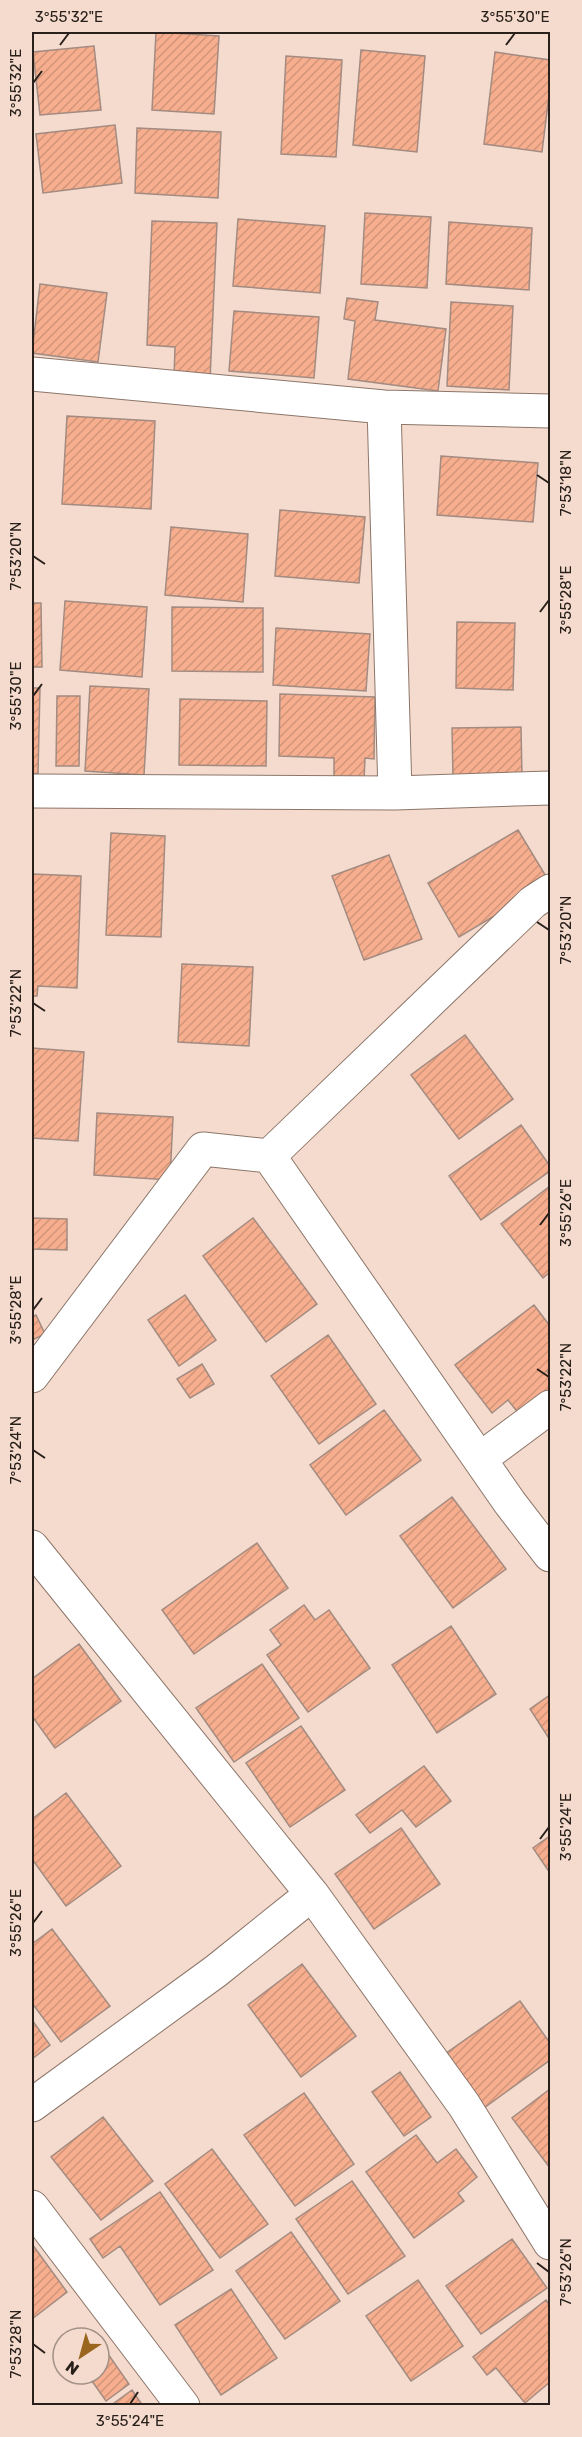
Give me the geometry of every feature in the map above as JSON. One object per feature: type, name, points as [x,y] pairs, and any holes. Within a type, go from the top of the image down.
[{"type":"street","points":[[32,374],[384,407],[550,411]]},
{"type":"street","points":[[384,407],[395,793]]},
{"type":"street","points":[[32,791],[395,793],[550,788]]},
{"type":"street","points":[[269,1156],[533,902],[550,891]]},
{"type":"street","points":[[32,1376],[203,1149],[269,1156],[480,1459],[550,1555]]},
{"type":"street","points":[[480,1459],[550,1407]]},
{"type":"street","points":[[32,1547],[312,1894],[464,2105],[550,2243]]},
{"type":"street","points":[[32,2105],[216,1971],[312,1894]]},
{"type":"street","points":[[32,2207],[183,2406]]},
{"type":"building","points":[[156,32],[219,36],[214,114],[152,110]]},
{"type":"building","points":[[94,46],[101,110],[40,115],[33,52]]},
{"type":"building","points":[[361,50],[425,56],[417,152],[353,145]]},
{"type":"building","points":[[495,52],[550,60],[550,87],[542,152],[484,144]]},
{"type":"building","points":[[286,56],[342,60],[336,157],[281,154]]},
{"type":"building","points":[[115,125],[122,183],[43,193],[36,134]]},
{"type":"building","points":[[137,128],[221,132],[218,198],[135,193]]},
{"type":"building","points":[[365,213],[431,217],[427,288],[361,284]]},
{"type":"building","points":[[238,219],[325,226],[320,293],[233,286]]},
{"type":"building","points":[[152,221],[217,223],[210,380],[174,378],[175,347],[147,345]]},
{"type":"building","points":[[449,222],[532,228],[529,290],[446,284]]},
{"type":"building","points":[[40,284],[107,293],[98,362],[32,353]]},
{"type":"building","points":[[347,298],[378,302],[375,320],[446,329],[438,391],[348,379],[355,321],[344,319]]},
{"type":"building","points":[[451,302],[513,306],[509,390],[447,386]]},
{"type":"building","points":[[234,311],[319,317],[314,378],[229,371]]},
{"type":"building","points":[[67,416],[155,421],[151,509],[62,504]]},
{"type":"building","points":[[441,456],[538,463],[533,522],[437,515]]},
{"type":"building","points":[[280,510],[365,517],[359,583],[275,576]]},
{"type":"building","points":[[171,527],[248,534],[243,602],[165,595]]},
{"type":"building","points":[[65,601],[147,607],[142,677],[60,670]]},
{"type":"building","points":[[32,603],[41,603],[42,667],[32,667]]},
{"type":"building","points":[[172,607],[263,608],[263,672],[172,671]]},
{"type":"building","points":[[457,622],[515,623],[513,690],[456,688]]},
{"type":"building","points":[[276,628],[370,634],[366,691],[273,685]]},
{"type":"building","points":[[90,686],[149,689],[144,775],[85,771]]},
{"type":"building","points":[[32,688],[40,688],[38,774],[32,774]]},
{"type":"building","points":[[280,694],[375,697],[374,759],[365,758],[364,780],[334,780],[334,758],[279,756]]},
{"type":"building","points":[[57,696],[80,696],[79,766],[56,766]]},
{"type":"building","points":[[180,699],[267,701],[266,766],[179,765]]},
{"type":"building","points":[[521,727],[522,778],[453,779],[452,728]]},
{"type":"building","points":[[518,830],[550,883],[459,937],[428,883]]},
{"type":"building","points":[[111,833],[165,836],[161,937],[106,935]]},
{"type":"building","points":[[389,855],[422,939],[364,960],[332,876]]},
{"type":"building","points":[[32,874],[81,876],[77,988],[38,986],[37,996],[32,996]]},
{"type":"building","points":[[182,964],[253,967],[249,1046],[178,1042]]},
{"type":"building","points":[[465,1035],[513,1099],[459,1139],[411,1075]]},
{"type":"building","points":[[32,1048],[84,1052],[78,1141],[32,1138]]},
{"type":"building","points":[[97,1113],[173,1117],[170,1180],[94,1175]]},
{"type":"building","points":[[521,1125],[550,1166],[550,1171],[481,1220],[449,1176]]},
{"type":"building","points":[[550,1186],[550,1272],[543,1278],[501,1224]]},
{"type":"building","points":[[32,1218],[67,1219],[67,1250],[32,1249]]},
{"type":"building","points":[[253,1218],[317,1304],[266,1342],[203,1256]]},
{"type":"building","points":[[185,1295],[216,1340],[179,1366],[148,1320]]},
{"type":"building","points":[[534,1305],[550,1326],[550,1368],[547,1371],[550,1376],[550,1398],[523,1419],[508,1400],[492,1413],[455,1365]]},
{"type":"building","points":[[36,1315],[45,1334],[32,1340],[32,1317]]},
{"type":"building","points":[[328,1335],[376,1404],[319,1444],[271,1376]]},
{"type":"building","points":[[202,1364],[214,1384],[190,1398],[177,1379]]},
{"type":"building","points":[[384,1410],[421,1460],[346,1515],[310,1465]]},
{"type":"building","points":[[452,1497],[506,1569],[453,1608],[400,1536]]},
{"type":"building","points":[[257,1543],[288,1588],[194,1654],[162,1610]]},
{"type":"building","points":[[304,1605],[315,1620],[329,1610],[370,1668],[308,1712],[267,1655],[281,1645],[270,1630]]},
{"type":"building","points":[[451,1626],[496,1694],[437,1733],[392,1665]]},
{"type":"building","points":[[79,1644],[121,1701],[55,1748],[32,1716],[32,1679]]},
{"type":"building","points":[[262,1664],[299,1718],[234,1762],[196,1708]]},
{"type":"building","points":[[550,1695],[550,1740],[530,1709]]},
{"type":"building","points":[[301,1726],[345,1790],[290,1827],[246,1763]]},
{"type":"building","points":[[424,1766],[451,1801],[416,1827],[402,1810],[370,1833],[356,1815]]},
{"type":"building","points":[[66,1793],[121,1866],[66,1906],[32,1859],[32,1819]]},
{"type":"building","points":[[401,1828],[440,1884],[374,1929],[335,1874]]},
{"type":"building","points":[[550,1836],[550,1873],[533,1848]]},
{"type":"building","points":[[52,1929],[110,2006],[61,2042],[32,2003],[32,1944]]},
{"type":"building","points":[[302,1964],[356,2036],[301,2077],[248,2005]]},
{"type":"building","points":[[520,2001],[550,2043],[550,2060],[484,2108],[445,2054]]},
{"type":"building","points":[[32,2020],[50,2045],[32,2059]]},
{"type":"building","points":[[400,2072],[431,2117],[404,2136],[372,2092]]},
{"type":"building","points":[[550,2089],[550,2168],[512,2118]]},
{"type":"building","points":[[304,2093],[354,2164],[295,2206],[244,2135]]},
{"type":"building","points":[[103,2117],[153,2181],[101,2220],[51,2157]]},
{"type":"building","points":[[416,2135],[437,2163],[456,2149],[477,2177],[458,2193],[464,2201],[414,2238],[366,2172]]},
{"type":"building","points":[[212,2149],[268,2224],[220,2258],[165,2184]]},
{"type":"building","points":[[352,2181],[405,2256],[348,2294],[296,2219]]},
{"type":"building","points":[[160,2192],[213,2270],[160,2305],[120,2246],[103,2258],[90,2239]]},
{"type":"building","points":[[291,2232],[340,2301],[285,2339],[236,2271]]},
{"type":"building","points":[[512,2239],[547,2288],[481,2334],[446,2286]]},
{"type":"building","points":[[32,2244],[67,2292],[32,2319]]},
{"type":"building","points":[[418,2280],[463,2346],[411,2381],[366,2316]]},
{"type":"building","points":[[231,2289],[277,2358],[221,2395],[175,2325]]},
{"type":"building","points":[[546,2300],[550,2306],[550,2382],[525,2403],[496,2368],[487,2375],[473,2357]]},
{"type":"building","points":[[111,2358],[129,2384],[106,2401],[95,2386],[111,2386]]},
{"type":"building","points":[[132,2390],[143,2406],[110,2406]]}]
